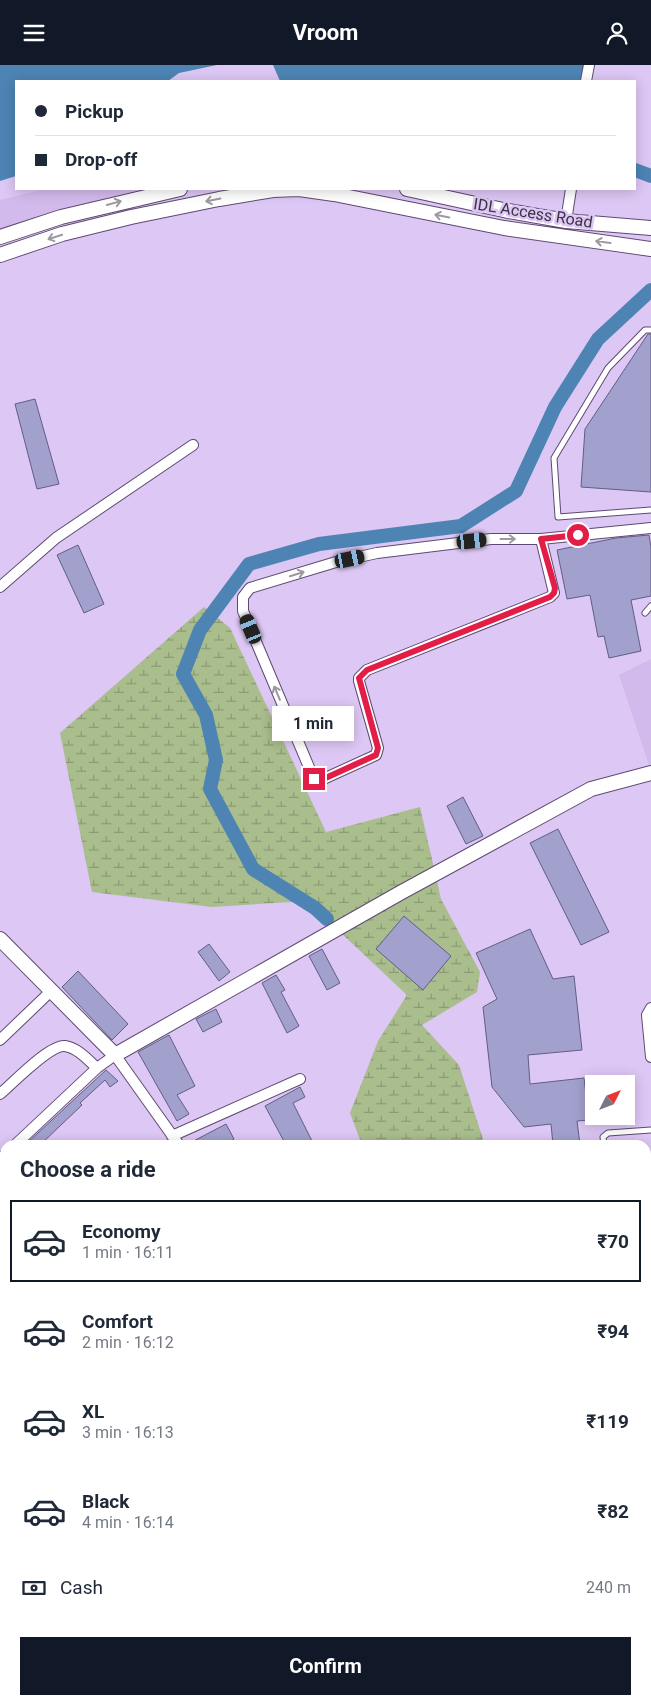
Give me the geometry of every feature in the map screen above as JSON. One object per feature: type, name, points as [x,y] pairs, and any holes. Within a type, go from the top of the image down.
[{"type":"street","points":[[586,80],[589,65]]},
{"type":"street","points":[[0,237],[60,217],[176,190]]},
{"type":"street","name":"IDL Access Road","points":[[0,255],[62,234],[130,217],[274,190]]},
{"type":"street","name":"IDL Access Road","points":[[307,190],[504,228],[651,249]]},
{"type":"street","points":[[412,190],[508,211],[566,221],[651,228]]},
{"type":"street","points":[[566,221],[571,190]]},
{"type":"street","points":[[0,587],[56,538],[193,445]]},
{"type":"street","points":[[541,539],[554,593],[550,597],[367,670],[359,678],[359,681],[378,748],[376,755],[319,781],[314,779],[243,611],[243,597],[250,588],[336,562],[377,553],[491,539],[541,539],[651,528]]},
{"type":"street","points":[[20,1140],[97,1068],[115,1055],[400,893],[591,789],[651,773]]},
{"type":"street","points":[[0,939],[115,1055],[175,1140]]},
{"type":"street","points":[[0,1040],[51,991]]},
{"type":"street","points":[[651,1008],[647,1015],[651,1057]]},
{"type":"street","points":[[0,1094],[46,1054],[58,1047],[64,1046],[79,1051],[97,1068]]},
{"type":"street","points":[[172,1136],[300,1079]]},
{"type":"lane","points":[[651,330],[646,330],[608,368],[554,458],[558,517],[651,510]]},
{"type":"lane","points":[[645,613],[651,606]]},
{"type":"lane","points":[[603,1140],[603,1137],[608,1133],[651,1130]]},
{"type":"shaded area","points":[[42,190],[152,190],[100,201],[0,231],[0,200]]},
{"type":"shaded area","points":[[651,659],[651,767],[650,768],[619,675]]},
{"type":"green space","points":[[204,607],[230,628],[326,832],[420,807],[441,899],[480,972],[477,992],[422,1025],[459,1065],[483,1139],[360,1140],[350,1113],[378,1041],[407,995],[307,901],[212,907],[92,892],[60,733]]},
{"type":"water","points":[[0,65],[217,65],[179,73],[169,80],[15,80],[15,176],[0,181]]},
{"type":"water","points":[[273,65],[586,65],[583,80],[280,80]]},
{"type":"building","points":[[648,334],[651,334],[651,492],[581,487],[585,429]]},
{"type":"building","points":[[35,399],[59,484],[37,489],[15,404]]},
{"type":"building","points":[[649,535],[651,547],[651,596],[631,600],[641,651],[609,658],[604,636],[598,637],[590,595],[567,599],[557,550],[616,538]]},
{"type":"building","points":[[78,545],[104,604],[84,613],[57,555]]},
{"type":"building","points":[[463,797],[483,836],[466,844],[447,806]]},
{"type":"building","points":[[558,829],[609,932],[581,945],[530,843]]},
{"type":"building","points":[[404,916],[451,956],[423,990],[376,949]]},
{"type":"building","points":[[530,929],[553,979],[574,976],[582,1050],[528,1055],[530,1084],[584,1078],[585,1120],[577,1121],[579,1140],[553,1140],[551,1124],[524,1127],[492,1087],[483,1007],[497,999],[476,953]]},
{"type":"building","points":[[209,944],[230,972],[219,981],[198,952]]},
{"type":"building","points":[[322,949],[340,983],[327,990],[309,956]]},
{"type":"building","points":[[78,971],[128,1024],[112,1040],[62,987]]},
{"type":"building","points":[[276,975],[285,990],[281,992],[299,1026],[287,1033],[262,983]]},
{"type":"building","points":[[216,1009],[222,1022],[203,1032],[196,1019]]},
{"type":"building","points":[[169,1035],[195,1086],[177,1095],[189,1114],[177,1121],[138,1052]]},
{"type":"building","points":[[106,1070],[118,1081],[110,1087],[105,1080],[45,1140],[30,1140]]},
{"type":"building","points":[[300,1087],[305,1097],[293,1103],[312,1140],[283,1140],[265,1106]]},
{"type":"building","points":[[226,1124],[234,1139],[232,1140],[196,1140]]},
{"type":"waterway","points":[[636,170],[651,176]]},
{"type":"waterway","points":[[327,919],[315,908],[253,869],[210,789],[216,760],[206,715],[183,674],[200,630],[249,564],[319,544],[461,526],[516,491],[555,407],[598,339],[651,290]]},
{"type":"route","points":[[314,779],[319,781],[376,755],[378,748],[359,681],[359,678],[367,670],[550,597],[554,593],[555,588],[541,539],[578,535]]}]
